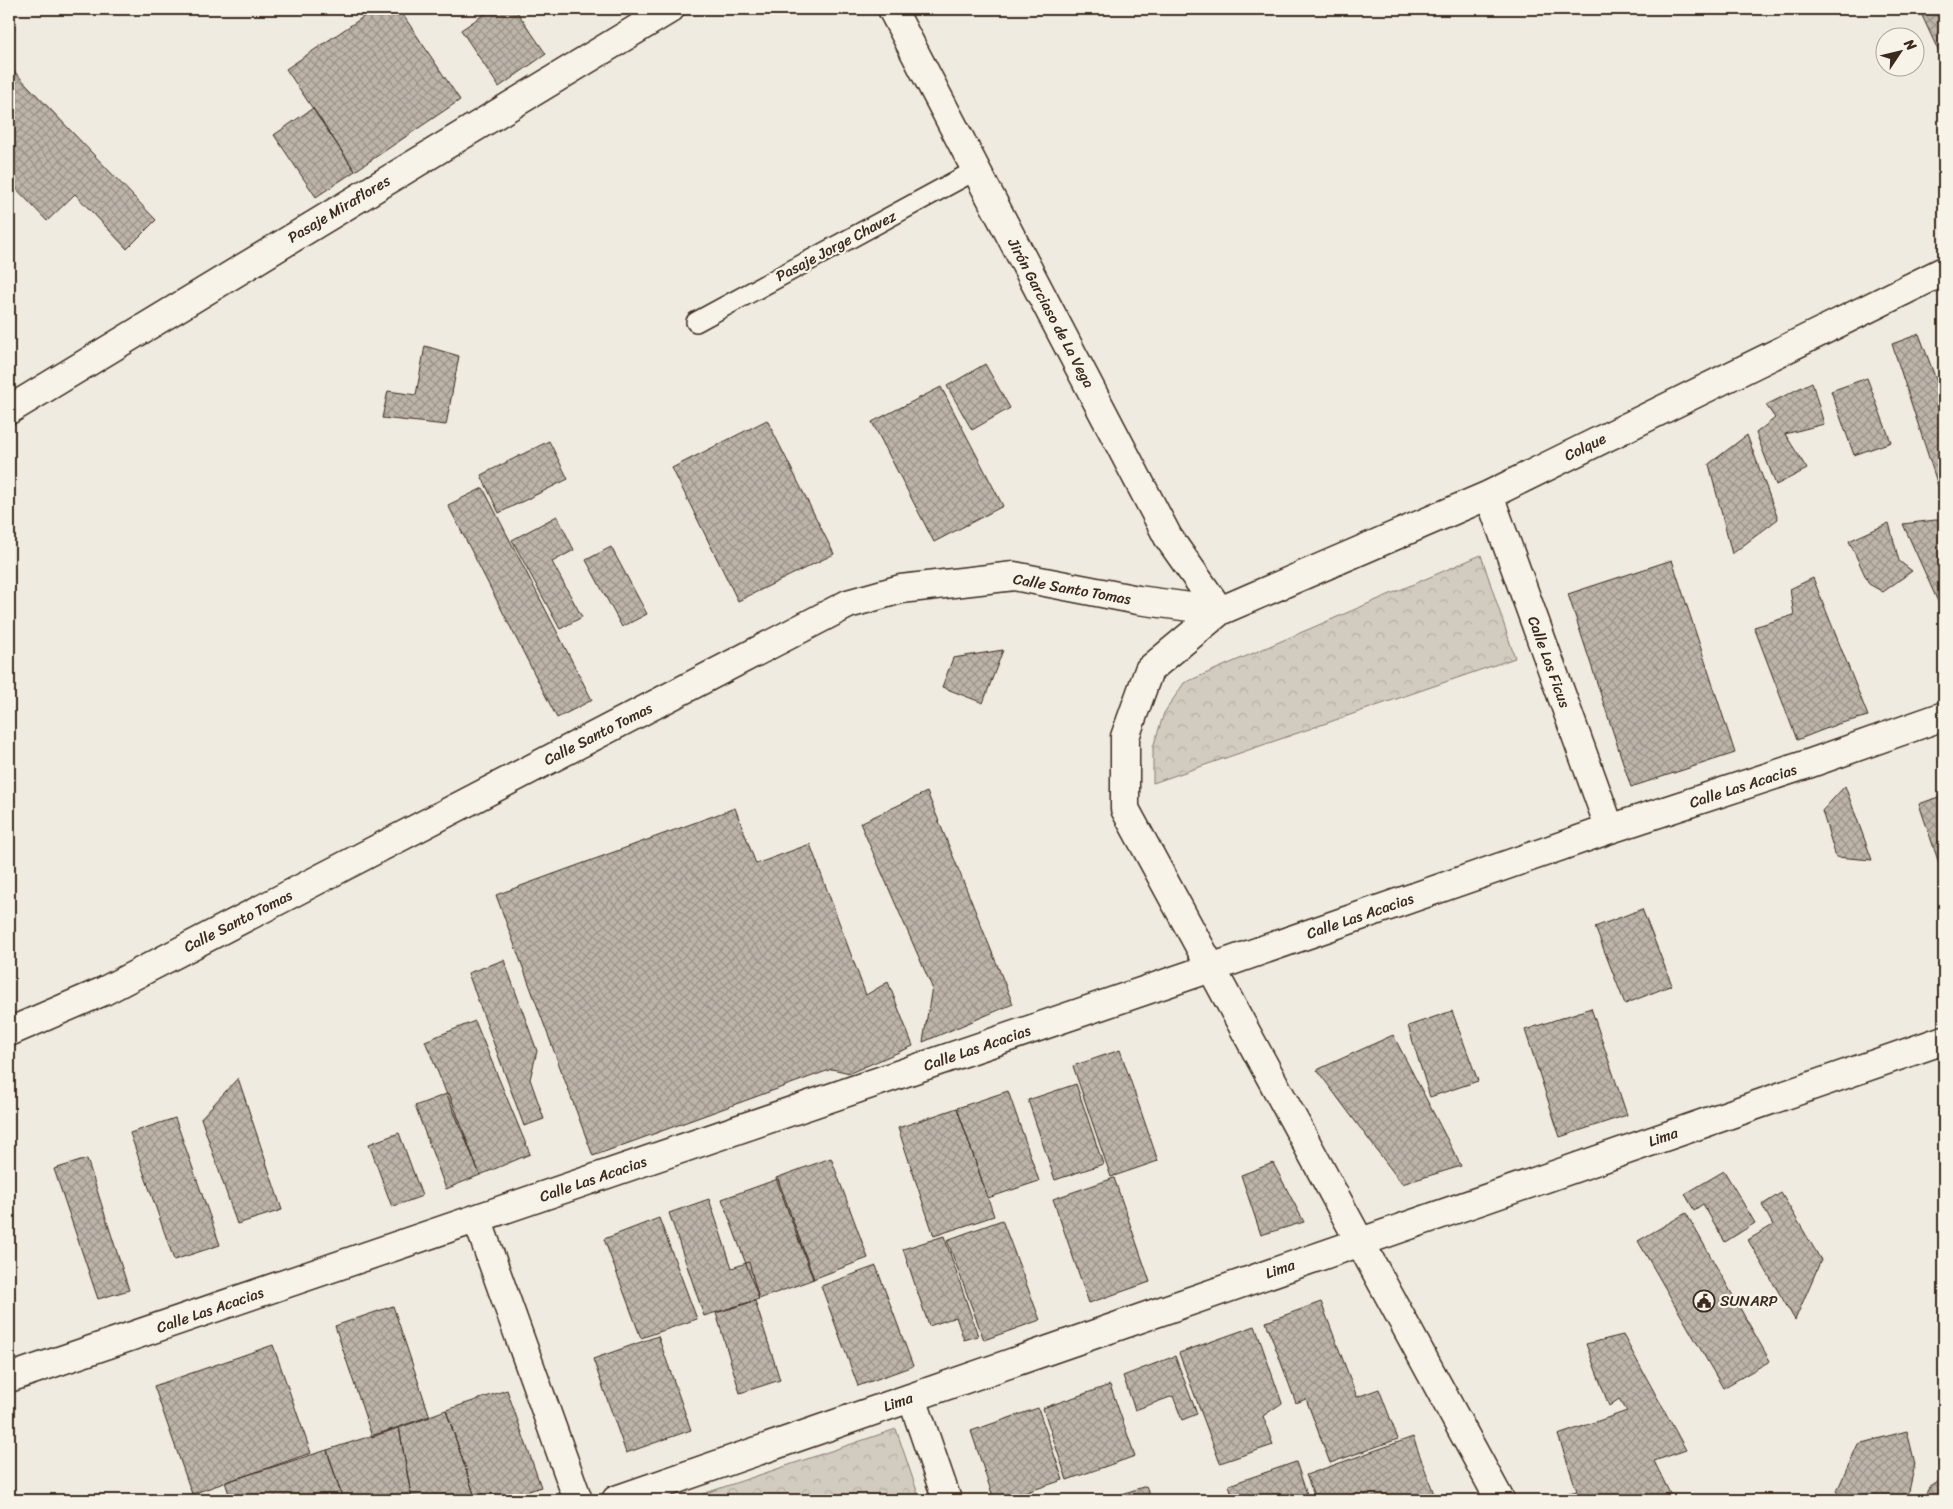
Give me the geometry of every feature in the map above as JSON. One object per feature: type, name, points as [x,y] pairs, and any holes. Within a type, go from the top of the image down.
[{"type":"street","name":"Pasaje Miraflores","points":[[9,410],[670,9]]},
{"type":"street","name":"Jirón Garciaso de La Vega","points":[[892,9],[1168,537],[1220,611]]},
{"type":"street","name":"Colque","points":[[1220,611],[1489,495],[1944,271]]},
{"type":"street","name":"Calle Los Ficus","points":[[1489,495],[1610,829]]},
{"type":"street","name":"Calle Santo Tomas","points":[[9,1032],[113,986],[848,604],[901,589],[1014,576],[1138,600],[1220,611]]},
{"type":"street","points":[[1220,611],[1149,670],[1125,737],[1125,809],[1500,1500]]},
{"type":"street","name":"Calle Las Acacias","points":[[9,1378],[1944,716]]},
{"type":"street","name":"Lima","points":[[616,1500],[1944,1040]]},
{"type":"street","points":[[477,1218],[578,1500]]},
{"type":"street","points":[[912,1398],[947,1500]]},
{"type":"lane","name":"Pasaje Jorge Chavez","points":[[696,322],[976,170]]},
{"type":"green space","points":[[1481,555],[1515,658],[1153,783],[1153,747],[1164,713],[1184,683]]},
{"type":"green space","points":[[896,1429],[920,1500],[685,1500]]},
{"type":"building","points":[[375,9],[399,9],[460,100],[355,171],[286,69]]},
{"type":"building","points":[[484,9],[515,9],[546,54],[499,87],[461,30],[486,13]]},
{"type":"building","points":[[1919,9],[1944,9],[1944,63]]},
{"type":"building","points":[[9,66],[156,220],[127,249],[75,194],[47,221],[9,181]]},
{"type":"building","points":[[313,108],[355,171],[316,197],[274,135]]},
{"type":"building","points":[[1919,334],[1944,401],[1944,504],[1892,344]]},
{"type":"building","points":[[425,346],[459,356],[446,425],[382,418],[388,391],[416,395]]},
{"type":"building","points":[[985,364],[1010,408],[972,430],[947,386]]},
{"type":"building","points":[[1867,378],[1891,442],[1854,455],[1831,391]]},
{"type":"building","points":[[1812,382],[1824,424],[1785,434],[1807,469],[1776,485],[1756,433],[1775,418],[1766,405]]},
{"type":"building","points":[[941,387],[1003,506],[934,542],[872,422]]},
{"type":"building","points":[[767,420],[834,554],[738,601],[672,468]]},
{"type":"building","points":[[1747,435],[1778,519],[1732,554],[1709,464]]},
{"type":"building","points":[[549,441],[568,479],[499,513],[481,475]]},
{"type":"building","points":[[483,488],[592,700],[557,718],[448,505]]},
{"type":"building","points":[[557,516],[574,550],[552,562],[582,617],[560,629],[512,540]]},
{"type":"building","points":[[1944,519],[1944,615],[1903,524]]},
{"type":"building","points":[[1889,523],[1899,561],[1912,571],[1883,592],[1869,584],[1849,541]]},
{"type":"building","points":[[611,547],[647,614],[622,627],[586,560]]},
{"type":"building","points":[[1672,560],[1735,753],[1631,787],[1568,594]]},
{"type":"building","points":[[1813,578],[1868,716],[1838,724],[1797,740],[1754,627],[1794,615],[1790,589]]},
{"type":"building","points":[[1003,650],[983,703],[942,687],[953,658]]},
{"type":"building","points":[[1845,786],[1872,860],[1836,857],[1822,811]]},
{"type":"building","points":[[927,792],[1013,1004],[923,1042],[932,987],[860,823]]},
{"type":"building","points":[[1944,795],[1944,878],[1919,804]]},
{"type":"building","points":[[735,808],[756,864],[810,844],[866,995],[888,982],[913,1046],[850,1073],[832,1069],[593,1156],[496,895]]},
{"type":"building","points":[[1642,909],[1672,985],[1625,1004],[1595,927]]},
{"type":"building","points":[[504,960],[537,1051],[530,1079],[544,1119],[524,1126],[468,973]]},
{"type":"building","points":[[1591,1008],[1627,1115],[1560,1137],[1525,1030]]},
{"type":"building","points":[[1452,1011],[1478,1081],[1430,1097],[1408,1026]]},
{"type":"building","points":[[475,1021],[530,1154],[480,1175],[425,1041]]},
{"type":"building","points":[[1393,1035],[1461,1166],[1402,1184],[1317,1070]]},
{"type":"building","points":[[1120,1050],[1158,1161],[1111,1177],[1073,1066]]},
{"type":"building","points":[[238,1078],[282,1210],[237,1224],[201,1118]]},
{"type":"building","points":[[1076,1084],[1103,1164],[1055,1180],[1028,1100]]},
{"type":"building","points":[[1008,1091],[1039,1181],[988,1198],[957,1108]]},
{"type":"building","points":[[449,1093],[480,1175],[446,1189],[415,1106]]},
{"type":"building","points":[[957,1108],[994,1216],[934,1236],[898,1128]]},
{"type":"building","points":[[175,1118],[220,1245],[174,1260],[130,1133]]},
{"type":"building","points":[[399,1133],[422,1196],[392,1207],[369,1144]]},
{"type":"building","points":[[831,1158],[868,1258],[813,1279],[776,1178]]},
{"type":"building","points":[[87,1159],[129,1290],[98,1299],[54,1169]]},
{"type":"building","points":[[1273,1163],[1304,1222],[1261,1235],[1241,1175]]},
{"type":"building","points":[[1724,1171],[1755,1223],[1725,1242],[1703,1204],[1694,1210],[1685,1194]]},
{"type":"building","points":[[1114,1178],[1150,1282],[1089,1303],[1053,1199]]},
{"type":"building","points":[[778,1179],[814,1279],[759,1299],[722,1199]]},
{"type":"building","points":[[1781,1193],[1821,1260],[1795,1320],[1748,1240],[1773,1225],[1762,1205]]},
{"type":"building","points":[[709,1199],[732,1268],[749,1262],[759,1299],[704,1316],[669,1213]]},
{"type":"building","name":"SUNARP","points":[[1686,1213],[1770,1361],[1723,1388],[1638,1241]]},
{"type":"building","points":[[659,1218],[697,1319],[641,1338],[604,1239]]},
{"type":"building","points":[[1002,1220],[1040,1320],[984,1340],[947,1240]]},
{"type":"building","points":[[944,1236],[978,1336],[964,1340],[956,1317],[929,1326],[903,1249]]},
{"type":"building","points":[[876,1266],[913,1366],[858,1386],[821,1286]]},
{"type":"building","points":[[755,1301],[780,1380],[740,1393],[716,1313]]},
{"type":"building","points":[[1321,1302],[1357,1397],[1379,1389],[1398,1439],[1330,1463],[1306,1399],[1296,1403],[1266,1322]]},
{"type":"building","points":[[393,1306],[430,1417],[372,1437],[335,1326]]},
{"type":"building","points":[[1255,1326],[1282,1403],[1263,1416],[1273,1445],[1220,1463],[1179,1353]]},
{"type":"building","points":[[1623,1335],[1686,1450],[1654,1461],[1673,1500],[1546,1500],[1577,1491],[1558,1435],[1627,1411],[1619,1399],[1609,1406],[1586,1344]]},
{"type":"building","points":[[658,1336],[691,1430],[626,1453],[593,1359]]},
{"type":"building","points":[[273,1345],[311,1453],[192,1494],[154,1386]]},
{"type":"building","points":[[1175,1356],[1197,1414],[1182,1420],[1173,1396],[1135,1410],[1123,1376]]},
{"type":"building","points":[[1110,1385],[1135,1456],[1067,1480],[1043,1408]]},
{"type":"building","points":[[507,1390],[541,1487],[502,1500],[476,1500],[446,1410]]},
{"type":"building","points":[[1038,1408],[1063,1480],[1003,1500],[994,1500],[971,1431]]},
{"type":"building","points":[[446,1410],[476,1500],[445,1500],[443,1495],[426,1500],[412,1500],[399,1427]]},
{"type":"building","points":[[399,1427],[412,1500],[343,1500],[327,1450]]},
{"type":"building","points":[[1907,1431],[1915,1464],[1907,1500],[1845,1500],[1837,1491],[1858,1444]]},
{"type":"building","points":[[1413,1437],[1434,1494],[1416,1500],[1316,1500],[1306,1475]]},
{"type":"building","points":[[327,1450],[343,1500],[231,1500],[225,1482]]},
{"type":"building","points":[[1296,1462],[1309,1500],[1234,1500],[1229,1485]]},
{"type":"building","points":[[1944,1478],[1944,1500],[1922,1500],[1929,1488]]},
{"type":"building","points":[[1146,1486],[1152,1500],[1104,1500]]},
{"type":"place","name":"SUNARP","points":[[1704,1301]]}]
